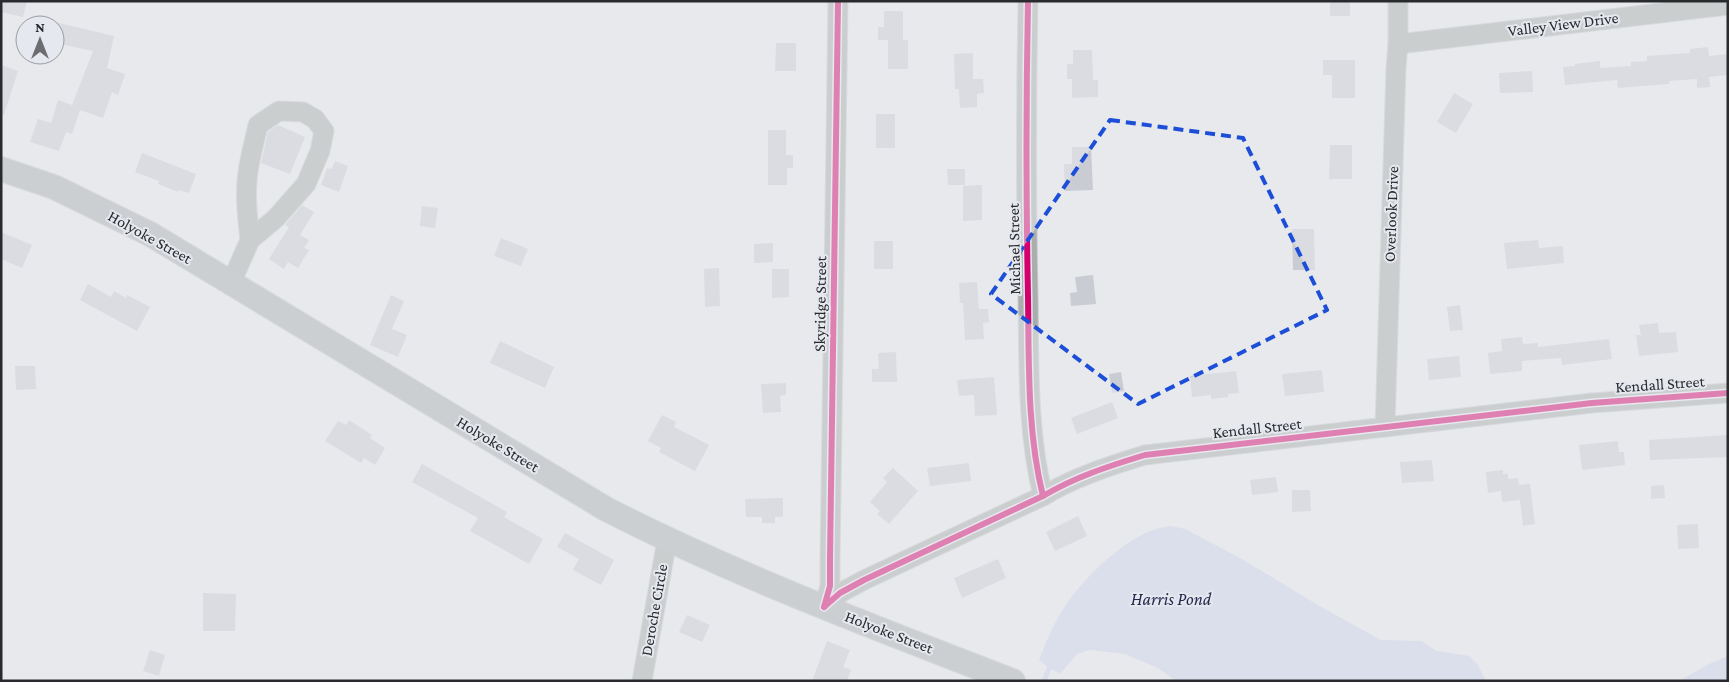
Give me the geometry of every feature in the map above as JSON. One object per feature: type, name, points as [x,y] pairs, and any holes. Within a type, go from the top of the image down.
[{"type":"main road","name":"Holyoke Street","points":[[1,170],[54,187],[142,230],[606,509],[667,540],[824,608],[1013,681]]},
{"type":"street","name":"Skyridge Street","points":[[824,608],[830,586],[838,1]]},
{"type":"street","name":"Michael Street","points":[[1028,1],[1026,96],[1028,314],[1035,460],[1043,496]]},
{"type":"street","name":"Overlook Drive","points":[[1384,427],[1398,1]]},
{"type":"street","name":"Valley View Drive","points":[[1398,44],[1728,5]]},
{"type":"street","points":[[231,283],[250,240],[276,218],[306,184],[320,151],[324,131],[315,119],[303,112],[279,111],[258,125],[246,183],[250,240]]},
{"type":"street","name":"Kendall Street","points":[[824,608],[840,592],[1043,496],[1068,481],[1145,455],[1592,402],[1728,393]]},
{"type":"street","name":"Deroche Circle","points":[[642,681],[667,540]]},
{"type":"highlighted area","points":[[1110,120],[1243,138],[1327,310],[1138,404],[991,294]]},
{"type":"water","name":"Harris Pond","points":[[1171,526],[1185,529],[1240,558],[1381,640],[1421,641],[1437,651],[1469,656],[1478,665],[1486,681],[1176,681],[1158,668],[1125,654],[1089,650],[1077,654],[1060,674],[1039,660],[1058,618],[1091,574],[1122,547],[1155,529]]},
{"type":"water","points":[[1728,656],[1728,681],[1679,681],[1709,664]]},
{"type":"building","points":[[1,1],[27,1],[24,15],[1,12]]},
{"type":"building","points":[[1330,1],[1350,1],[1350,16],[1330,16]]},
{"type":"building","points":[[884,11],[903,11],[903,40],[908,40],[908,69],[888,69],[888,40],[878,40],[878,27],[884,27]]},
{"type":"building","points":[[65,24],[114,36],[107,68],[125,74],[118,95],[112,92],[103,118],[80,110],[72,134],[66,132],[59,151],[30,142],[38,119],[51,123],[58,100],[72,105],[93,51],[65,45]]},
{"type":"building","points":[[776,43],[796,43],[796,71],[775,71]]},
{"type":"building","points":[[1708,47],[1709,56],[1728,54],[1728,75],[1709,77],[1710,87],[1697,88],[1697,79],[1669,81],[1669,84],[1618,88],[1617,80],[1565,85],[1563,67],[1600,61],[1600,68],[1631,66],[1631,62],[1647,61],[1647,56],[1690,53],[1690,49]]},
{"type":"building","points":[[1073,50],[1092,50],[1093,80],[1098,80],[1098,97],[1072,98],[1072,79],[1067,79],[1067,64],[1073,64]]},
{"type":"building","points":[[973,53],[973,79],[983,79],[984,93],[977,94],[977,107],[960,108],[959,89],[955,89],[954,54]]},
{"type":"building","points":[[1323,60],[1355,60],[1355,98],[1332,98],[1332,75],[1323,75]]},
{"type":"building","points":[[1,65],[18,71],[4,115],[1,114]]},
{"type":"building","points":[[1532,71],[1533,92],[1500,93],[1499,73]]},
{"type":"building","points":[[1454,93],[1473,104],[1456,133],[1437,122]]},
{"type":"building","points":[[876,114],[895,114],[895,148],[876,148]]},
{"type":"building","points":[[278,125],[305,137],[290,174],[261,163],[268,132]]},
{"type":"building","points":[[768,130],[786,130],[786,155],[793,155],[793,168],[787,168],[787,185],[768,185]]},
{"type":"building","points":[[1330,145],[1352,145],[1352,179],[1329,179]]},
{"type":"building","points":[[1072,147],[1091,147],[1093,190],[1065,191],[1064,164],[1072,164]]},
{"type":"building","points":[[142,153],[196,174],[189,193],[179,190],[178,192],[158,184],[159,181],[135,172]]},
{"type":"building","points":[[335,161],[348,166],[339,192],[321,185],[327,168],[332,169]]},
{"type":"building","points":[[947,169],[965,169],[965,185],[948,185]]},
{"type":"building","points":[[982,185],[982,220],[963,221],[963,186]]},
{"type":"building","points":[[302,205],[314,212],[300,235],[309,240],[304,248],[309,250],[298,268],[288,262],[284,269],[269,259],[289,227],[285,225]]},
{"type":"building","points":[[422,206],[438,208],[435,228],[420,226]]},
{"type":"building","points":[[1292,229],[1314,229],[1315,270],[1293,270]]},
{"type":"building","points":[[1,232],[32,245],[22,268],[1,259]]},
{"type":"building","points":[[501,238],[528,249],[521,266],[494,256]]},
{"type":"building","points":[[1538,240],[1539,248],[1563,246],[1564,263],[1507,269],[1504,243]]},
{"type":"building","points":[[874,241],[893,241],[893,269],[874,269]]},
{"type":"building","points":[[773,243],[773,262],[754,263],[754,244]]},
{"type":"building","points":[[719,268],[720,306],[705,307],[704,269]]},
{"type":"building","points":[[772,269],[789,269],[789,297],[772,298]]},
{"type":"building","points":[[1093,275],[1096,304],[1071,306],[1070,293],[1077,292],[1075,277]]},
{"type":"building","points":[[977,282],[979,309],[988,309],[989,322],[983,323],[984,339],[965,340],[963,303],[960,303],[959,283]]},
{"type":"building","points":[[88,284],[111,297],[114,291],[126,298],[127,295],[150,307],[137,331],[80,300]]},
{"type":"building","points":[[391,295],[404,301],[392,329],[407,335],[398,357],[370,345]]},
{"type":"building","points":[[1460,305],[1463,330],[1450,331],[1447,307]]},
{"type":"building","points":[[1658,323],[1659,333],[1676,332],[1678,352],[1639,356],[1636,335],[1641,335],[1639,325]]},
{"type":"building","points":[[1522,337],[1523,344],[1538,343],[1538,347],[1609,339],[1612,359],[1562,365],[1561,358],[1522,361],[1522,371],[1490,374],[1488,353],[1502,351],[1501,339]]},
{"type":"building","points":[[500,341],[554,367],[545,388],[490,363]]},
{"type":"building","points":[[896,352],[897,382],[872,382],[872,369],[879,369],[878,353]]},
{"type":"building","points":[[1459,356],[1461,377],[1429,380],[1427,359]]},
{"type":"building","points":[[15,366],[35,366],[36,389],[16,390]]},
{"type":"building","points":[[1322,370],[1324,392],[1285,396],[1282,374]]},
{"type":"building","points":[[1236,371],[1239,393],[1228,394],[1228,397],[1211,399],[1211,395],[1192,397],[1190,376]]},
{"type":"building","points":[[1121,372],[1124,391],[1112,393],[1109,374]]},
{"type":"building","points":[[994,377],[997,415],[975,416],[974,395],[959,396],[957,380]]},
{"type":"building","points":[[786,383],[786,395],[780,396],[781,412],[763,413],[761,384]]},
{"type":"building","points":[[1112,402],[1118,418],[1077,434],[1071,418]]},
{"type":"building","points":[[662,415],[676,422],[674,427],[709,445],[695,471],[659,452],[661,448],[648,441]]},
{"type":"building","points":[[349,420],[372,435],[370,438],[385,448],[375,465],[364,458],[361,463],[325,441],[338,421],[346,425]]},
{"type":"building","points":[[1728,435],[1728,457],[1650,460],[1649,440]]},
{"type":"building","points":[[1618,441],[1619,452],[1624,452],[1625,465],[1582,470],[1579,445]]},
{"type":"building","points":[[1432,460],[1434,481],[1402,483],[1400,462]]},
{"type":"building","points":[[969,463],[971,481],[930,486],[927,468]]},
{"type":"building","points":[[422,464],[507,512],[504,517],[543,539],[529,564],[470,531],[478,518],[412,482]]},
{"type":"building","points":[[893,468],[918,491],[889,524],[877,514],[880,511],[870,502],[887,482],[883,478]]},
{"type":"building","points":[[1503,470],[1503,474],[1508,474],[1508,479],[1518,478],[1519,485],[1530,484],[1535,524],[1523,526],[1520,500],[1502,502],[1501,491],[1488,493],[1486,472]]},
{"type":"building","points":[[1276,477],[1278,492],[1252,495],[1250,480]]},
{"type":"building","points":[[1664,485],[1665,498],[1651,499],[1651,486]]},
{"type":"building","points":[[1292,490],[1310,490],[1311,511],[1292,512]]},
{"type":"building","points":[[783,498],[783,517],[775,517],[775,523],[762,523],[762,517],[746,517],[745,499]]},
{"type":"building","points":[[1078,516],[1087,536],[1055,551],[1046,532]]},
{"type":"building","points":[[1698,524],[1699,548],[1678,549],[1677,525]]},
{"type":"building","points":[[565,533],[614,560],[601,585],[573,570],[579,559],[557,547]]},
{"type":"building","points":[[998,559],[1006,578],[962,598],[954,578]]},
{"type":"building","points":[[203,593],[236,594],[235,631],[203,631]]},
{"type":"building","points":[[687,615],[710,625],[702,642],[679,632]]},
{"type":"building","points":[[827,641],[850,650],[843,667],[851,670],[847,681],[812,681]]},
{"type":"building","points":[[150,650],[165,655],[159,676],[143,671]]},
{"type":"waterway","points":[[1044,681],[1052,665]]},
{"type":"cycle path","points":[[824,607],[830,586],[838,1]]},
{"type":"cycle path","points":[[1028,1],[1029,371],[1031,422],[1043,496]]},
{"type":"cycle path","points":[[824,607],[840,593],[864,580],[1067,483],[1145,455],[1592,403],[1728,393]]}]
